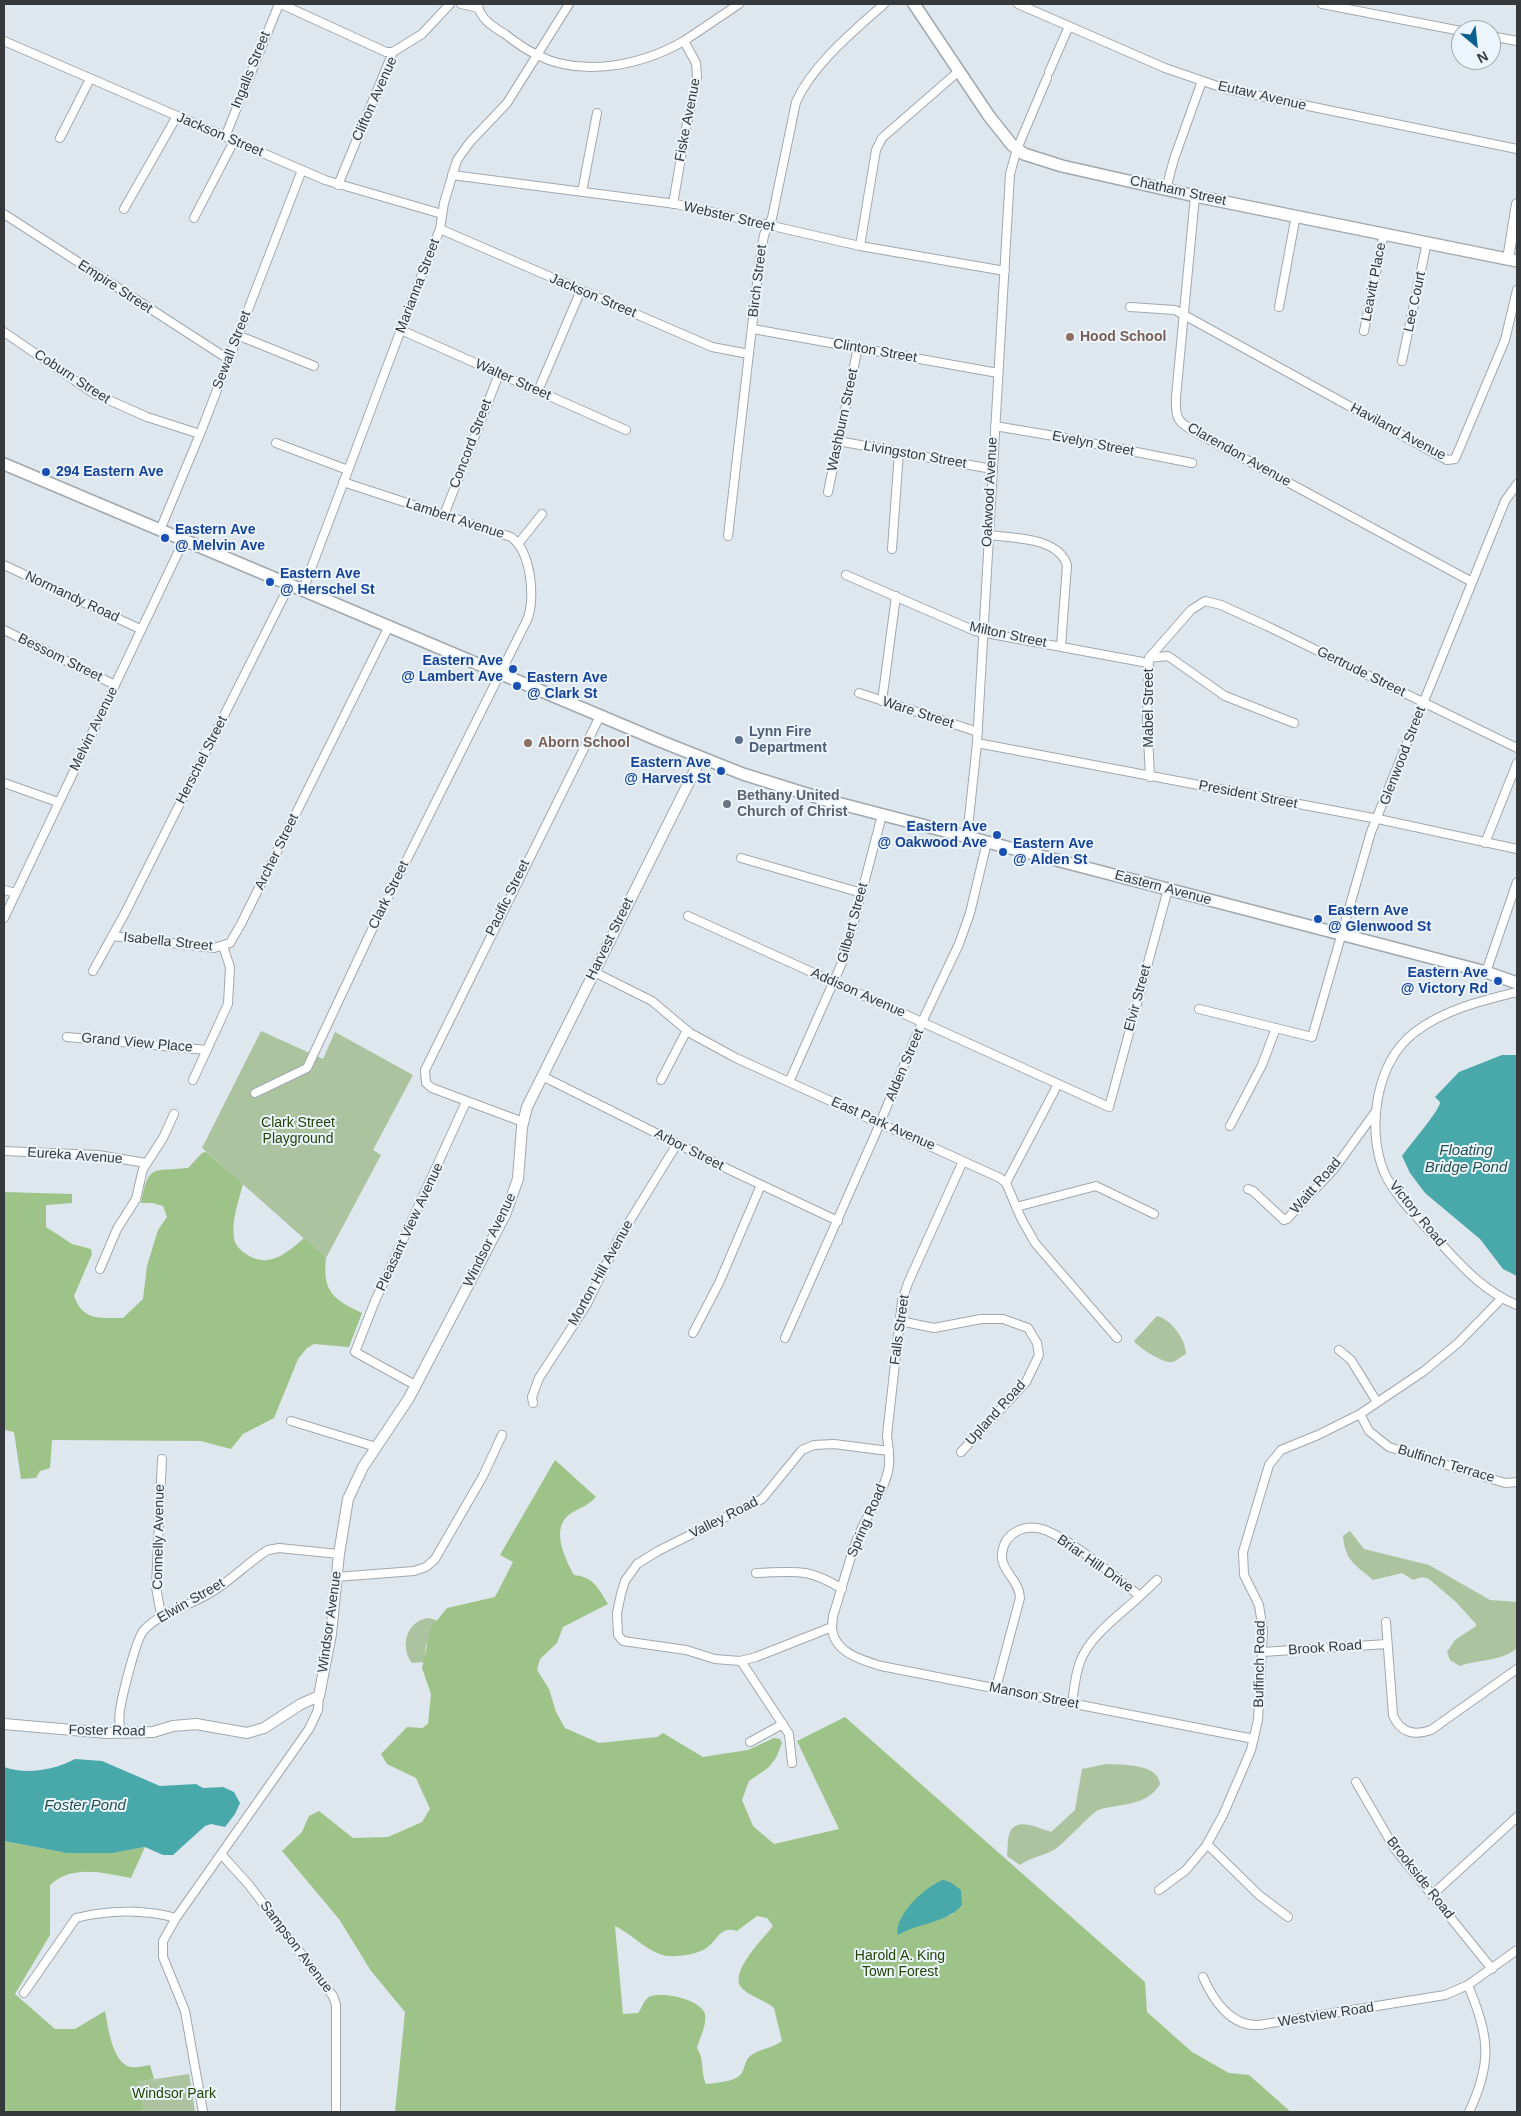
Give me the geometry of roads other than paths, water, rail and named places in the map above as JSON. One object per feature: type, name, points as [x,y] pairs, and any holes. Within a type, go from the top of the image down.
[{"type":"main road","name":"Chatham Street","points":[[914,4],[989,116],[1017,149],[1024,154],[1062,166],[1195,196],[1513,260]]},
{"type":"main road","name":"Eastern Avenue","points":[[4,464],[701,758],[776,785],[882,815],[1486,972],[1517,983]]},
{"type":"street","points":[[280,4],[386,52],[393,52]]},
{"type":"street","name":"Ingalls Street","points":[[224,136],[280,4]]},
{"type":"street","name":"Clifton Avenue","points":[[338,185],[393,52],[422,34],[450,4]]},
{"type":"street","points":[[461,4],[478,6],[482,16],[538,56],[573,64],[606,66],[640,60],[684,41],[739,4]]},
{"type":"street","name":"Marianna Street","points":[[303,590],[400,330],[440,229],[452,175],[463,150],[501,112],[569,4]]},
{"type":"street","name":"Birch Street","points":[[728,536],[758,266],[768,226],[772,218],[796,102],[802,89],[839,45],[884,4]]},
{"type":"street","name":"Eutaw Avenue","points":[[1018,4],[1165,68],[1202,82],[1255,96],[1517,149]]},
{"type":"street","points":[[1322,4],[1451,28]]},
{"type":"street","name":"Oakwood Avenue","points":[[967,836],[978,732],[982,632],[1010,174],[1017,149],[1069,26]]},
{"type":"street","points":[[1501,38],[1517,41]]},
{"type":"street","name":"Jackson Street","points":[[4,41],[338,185],[442,214]]},
{"type":"street","name":"Fiske Avenue","points":[[673,204],[697,77],[696,63],[684,41]]},
{"type":"street","points":[[860,246],[876,150],[882,138],[959,71]]},
{"type":"street","points":[[60,138],[90,79]]},
{"type":"street","points":[[1166,189],[1174,159],[1202,82]]},
{"type":"street","points":[[582,192],[597,113]]},
{"type":"street","points":[[124,209],[177,116]]},
{"type":"street","points":[[194,218],[234,140]]},
{"type":"street","name":"Sewall Street","points":[[160,530],[200,434],[302,170]]},
{"type":"street","name":"Webster Street","points":[[452,175],[673,204],[860,246],[1004,271]]},
{"type":"street","name":"Clarendon Avenue","points":[[1195,196],[1176,411],[1179,421],[1197,433],[1472,582]]},
{"type":"street","points":[[1513,260],[1517,204]]},
{"type":"street","name":"Empire Street","points":[[4,214],[228,359]]},
{"type":"street","points":[[1279,307],[1296,215]]},
{"type":"street","name":"Jackson Street","points":[[440,229],[712,347],[749,354]]},
{"type":"street","name":"Leavitt Place","points":[[1364,330],[1384,233]]},
{"type":"street","name":"Lee Court","points":[[1402,362],[1427,242]]},
{"type":"street","points":[[538,391],[580,290]]},
{"type":"street","name":"Haviland Avenue","points":[[1184,315],[1447,460],[1452,461],[1455,459],[1505,340],[1517,290]]},
{"type":"street","points":[[1130,307],[1176,310],[1184,315]]},
{"type":"street","name":"Clinton Street","points":[[752,329],[998,373]]},
{"type":"street","name":"Walter Street","points":[[400,330],[626,430]]},
{"type":"street","name":"Coburn Street","points":[[4,332],[93,394],[147,418],[200,434]]},
{"type":"street","points":[[237,335],[314,366]]},
{"type":"street","name":"Washburn Street","points":[[828,492],[858,348]]},
{"type":"street","name":"Concord Street","points":[[444,515],[498,374]]},
{"type":"street","name":"Evelyn Street","points":[[994,426],[1060,436],[1192,463]]},
{"type":"street","name":"Livingston Street","points":[[838,442],[992,469]]},
{"type":"street","points":[[276,443],[348,470]]},
{"type":"street","points":[[892,550],[898,452]]},
{"type":"street","name":"Lambert Avenue","points":[[343,482],[501,533],[511,537],[518,544],[532,586],[531,610],[499,673]]},
{"type":"street","name":"Glenwood Street","points":[[1276,1028],[1312,1037],[1371,832],[1378,819],[1505,501],[1517,484]]},
{"type":"street","points":[[518,544],[542,514]]},
{"type":"street","points":[[988,536],[1028,540],[1060,552],[1067,565],[1061,646]]},
{"type":"street","name":"Melvin Avenue","points":[[4,918],[184,540]]},
{"type":"street","name":"Normandy Road","points":[[4,565],[140,629]]},
{"type":"street","name":"Milton Street","points":[[846,575],[982,632],[1148,660],[1168,656],[1225,696],[1294,724]]},
{"type":"street","name":"Herschel Street","points":[[93,971],[290,584]]},
{"type":"street","points":[[882,701],[896,596]]},
{"type":"street","name":"Gertrude Street","points":[[1203,602],[1214,602],[1222,605],[1354,667],[1517,748]]},
{"type":"street","name":"Mabel Street","points":[[1150,776],[1148,660],[1191,610],[1203,602]]},
{"type":"street","name":"Archer Street","points":[[223,946],[230,942],[236,934],[389,626]]},
{"type":"street","name":"Bessom Street","points":[[4,630],[115,685]]},
{"type":"street","name":"Clark Street","points":[[256,1093],[307,1068],[377,919],[499,673]]},
{"type":"street","name":"Ware Street","points":[[859,693],[978,732]]},
{"type":"street","name":"Pacific Street","points":[[466,1102],[432,1088],[426,1083],[425,1070],[600,716]]},
{"type":"street","name":"President Street","points":[[977,743],[1378,819],[1517,850]]},
{"type":"street","name":"Harvest Street","points":[[523,1122],[527,1107],[542,1076],[701,758]]},
{"type":"street","points":[[1485,843],[1517,763]]},
{"type":"street","points":[[4,783],[58,802]]},
{"type":"street","name":"Gilbert Street","points":[[789,1082],[834,983],[853,931],[882,815]]},
{"type":"street","name":"Alden Street","points":[[785,1338],[963,934],[987,842]]},
{"type":"street","points":[[741,858],[862,893]]},
{"type":"street","points":[[1486,972],[1517,882]]},
{"type":"street","name":"Elvir Street","points":[[1109,1107],[1168,889]]},
{"type":"street","points":[[4,890],[16,894]]},
{"type":"street","name":"Addison Avenue","points":[[688,916],[1109,1107]]},
{"type":"street","name":"Isabella Street","points":[[112,936],[211,948],[223,946]]},
{"type":"street","points":[[193,1080],[228,1004],[230,967],[223,946]]},
{"type":"street","name":"East Park Avenue","points":[[594,972],[652,1001],[687,1030],[736,1058],[964,1161],[1006,1183]]},
{"type":"street","name":"Victory Road","points":[[1517,992],[1460,1008],[1414,1033],[1404,1044],[1385,1075],[1376,1111],[1375,1138],[1378,1156],[1396,1192],[1460,1264],[1486,1287],[1517,1305]]},
{"type":"street","points":[[1199,1009],[1276,1028],[1262,1065],[1230,1126]]},
{"type":"street","points":[[661,1080],[687,1030]]},
{"type":"street","name":"Grand View Place","points":[[67,1037],[207,1050]]},
{"type":"street","name":"Arbor Street","points":[[542,1076],[677,1144],[838,1221]]},
{"type":"street","points":[[1058,1084],[1006,1183],[1035,1243],[1116,1338]]},
{"type":"street","points":[[466,1102],[523,1122]]},
{"type":"street","name":"Pleasant View Avenue","points":[[415,1385],[355,1352],[375,1301],[466,1102]]},
{"type":"street","name":"Waitt Road","points":[[1248,1189],[1253,1191],[1284,1220],[1287,1219],[1334,1169],[1376,1111]]},
{"type":"street","points":[[100,1269],[117,1229],[136,1199],[146,1163],[163,1138],[174,1114]]},
{"type":"street","name":"Windsor Avenue","points":[[203,2112],[185,2011],[163,1957],[163,1941],[176,1918],[309,1729],[316,1716],[331,1634],[336,1577],[348,1499],[364,1467],[415,1385],[505,1215],[515,1190],[520,1170],[523,1122]]},
{"type":"street","name":"Morton Hill Avenue","points":[[533,1404],[532,1397],[539,1378],[587,1304],[618,1240],[677,1144]]},
{"type":"street","name":"Eureka Avenue","points":[[4,1151],[98,1155],[146,1163]]},
{"type":"street","name":"Falls Street","points":[[889,1451],[888,1435],[902,1301],[908,1283],[964,1161]]},
{"type":"street","points":[[693,1333],[719,1282],[761,1185]]},
{"type":"street","points":[[1016,1207],[1096,1186],[1154,1214]]},
{"type":"street","name":"Bulfinch Road","points":[[1159,1890],[1186,1870],[1207,1844],[1235,1790],[1254,1739],[1258,1720],[1262,1616],[1259,1605],[1244,1575],[1242,1564],[1243,1552],[1264,1477],[1274,1456],[1281,1450],[1318,1435],[1360,1414],[1436,1363],[1502,1298]]},
{"type":"street","name":"Upland Road","points":[[900,1321],[934,1328],[981,1319],[1003,1319],[1028,1328],[1037,1343],[1039,1355],[1026,1382],[961,1452]]},
{"type":"street","points":[[1339,1350],[1350,1360],[1377,1402]]},
{"type":"street","name":"Bulfinch Terrace","points":[[1360,1414],[1369,1431],[1390,1447],[1505,1483],[1517,1482]]},
{"type":"street","points":[[291,1421],[376,1447]]},
{"type":"street","points":[[336,1577],[414,1571],[430,1563],[483,1476],[502,1435]]},
{"type":"street","name":"Valley Road","points":[[741,1661],[716,1660],[686,1650],[624,1641],[618,1635],[617,1612],[625,1581],[637,1564],[658,1551],[762,1500],[796,1456],[807,1447],[834,1444],[889,1451]]},
{"type":"street","name":"Spring Road","points":[[832,1627],[833,1616],[861,1529],[887,1473],[889,1451]]},
{"type":"street","name":"Connelly Avenue","points":[[161,1615],[156,1587],[162,1459]]},
{"type":"street","name":"Briar Hill Drive","points":[[996,1688],[1020,1598],[1017,1584],[1003,1562],[1002,1551],[1009,1537],[1025,1528],[1035,1528],[1059,1538],[1140,1596],[1101,1632],[1085,1651],[1077,1673],[1072,1704]]},
{"type":"street","name":"Elwin Street","points":[[121,1733],[120,1711],[138,1641],[142,1632],[161,1615],[209,1594],[268,1550],[279,1548],[339,1554]]},
{"type":"street","points":[[756,1572],[807,1572],[818,1575],[842,1589]]},
{"type":"street","points":[[1140,1596],[1157,1580]]},
{"type":"street","points":[[1386,1622],[1396,1724],[1403,1730],[1411,1733],[1431,1730],[1517,1669]]},
{"type":"street","points":[[792,1763],[789,1734],[741,1661],[832,1627]]},
{"type":"street","name":"Manson Street","points":[[832,1627],[832,1633],[842,1649],[859,1659],[894,1669],[1254,1739]]},
{"type":"street","name":"Brook Road","points":[[1262,1652],[1387,1644]]},
{"type":"street","name":"Foster Road","points":[[4,1725],[121,1733],[153,1732],[187,1724],[213,1726],[240,1733],[254,1732],[281,1719],[310,1699],[319,1696]]},
{"type":"street","points":[[750,1742],[783,1724]]},
{"type":"street","name":"Brookside Road","points":[[1356,1782],[1395,1849],[1492,1969]]},
{"type":"street","points":[[1432,1895],[1517,1817]]},
{"type":"street","points":[[1207,1844],[1259,1895],[1288,1917]]},
{"type":"street","name":"Sampson Avenue","points":[[221,1854],[249,1885],[333,1996],[336,2005],[336,2112]]},
{"type":"street","points":[[24,1993],[76,1918],[101,1912],[162,1914],[176,1918]]},
{"type":"street","name":"Westview Road","points":[[1203,1977],[1219,2006],[1236,2019],[1251,2026],[1445,1996],[1468,1985],[1517,1950]]},
{"type":"street","points":[[1468,1985],[1477,2006],[1487,2062],[1479,2091],[1469,2112]]},
{"type":"water","name":"Floating Bridge Pond","points":[[1502,1055],[1517,1055],[1517,1276],[1503,1269],[1480,1239],[1425,1193],[1410,1173],[1402,1156],[1439,1106],[1440,1102],[1435,1097],[1459,1072]]},
{"type":"water","name":"Foster Pond","points":[[75,1759],[102,1761],[160,1786],[196,1784],[203,1788],[223,1787],[234,1792],[240,1803],[235,1814],[225,1827],[211,1824],[205,1826],[173,1855],[163,1855],[145,1847],[112,1853],[67,1853],[4,1841],[4,1767],[22,1771],[40,1770],[58,1766]]},
{"type":"water","points":[[943,1880],[950,1882],[961,1890],[962,1905],[948,1916],[898,1935],[901,1919],[913,1902],[929,1888]]},
{"type":"place","name":"Hood School","points":[[1070,337]]},
{"type":"place","name":"294 Eastern Ave","points":[[46,472]]},
{"type":"place","name":"Eastern Ave @ Melvin Ave","points":[[165,538]]},
{"type":"place","name":"Eastern Ave @ Herschel St","points":[[270,582]]},
{"type":"place","name":"Eastern Ave @ Lambert Ave","points":[[513,669]]},
{"type":"place","name":"Eastern Ave @ Clark St","points":[[517,686]]},
{"type":"place","name":"Lynn Fire Department","points":[[739,740]]},
{"type":"place","name":"Aborn School","points":[[528,743]]},
{"type":"place","name":"Eastern Ave @ Harvest St","points":[[721,771]]},
{"type":"place","name":"Bethany United Church of Christ","points":[[727,804]]},
{"type":"place","name":"Eastern Ave @ Oakwood Ave","points":[[997,835]]},
{"type":"place","name":"Eastern Ave @ Alden St","points":[[1003,852]]},
{"type":"place","name":"Eastern Ave @ Glenwood St","points":[[1318,919]]},
{"type":"place","name":"Eastern Ave @ Victory Rd","points":[[1498,981]]},
{"type":"park label","name":"Clark Street Playground","points":[[298,1132]]},
{"type":"park label","name":"Harold A. King Town Forest","points":[[900,1964]]},
{"type":"park label","name":"Windsor Park","points":[[174,2094]]}]
